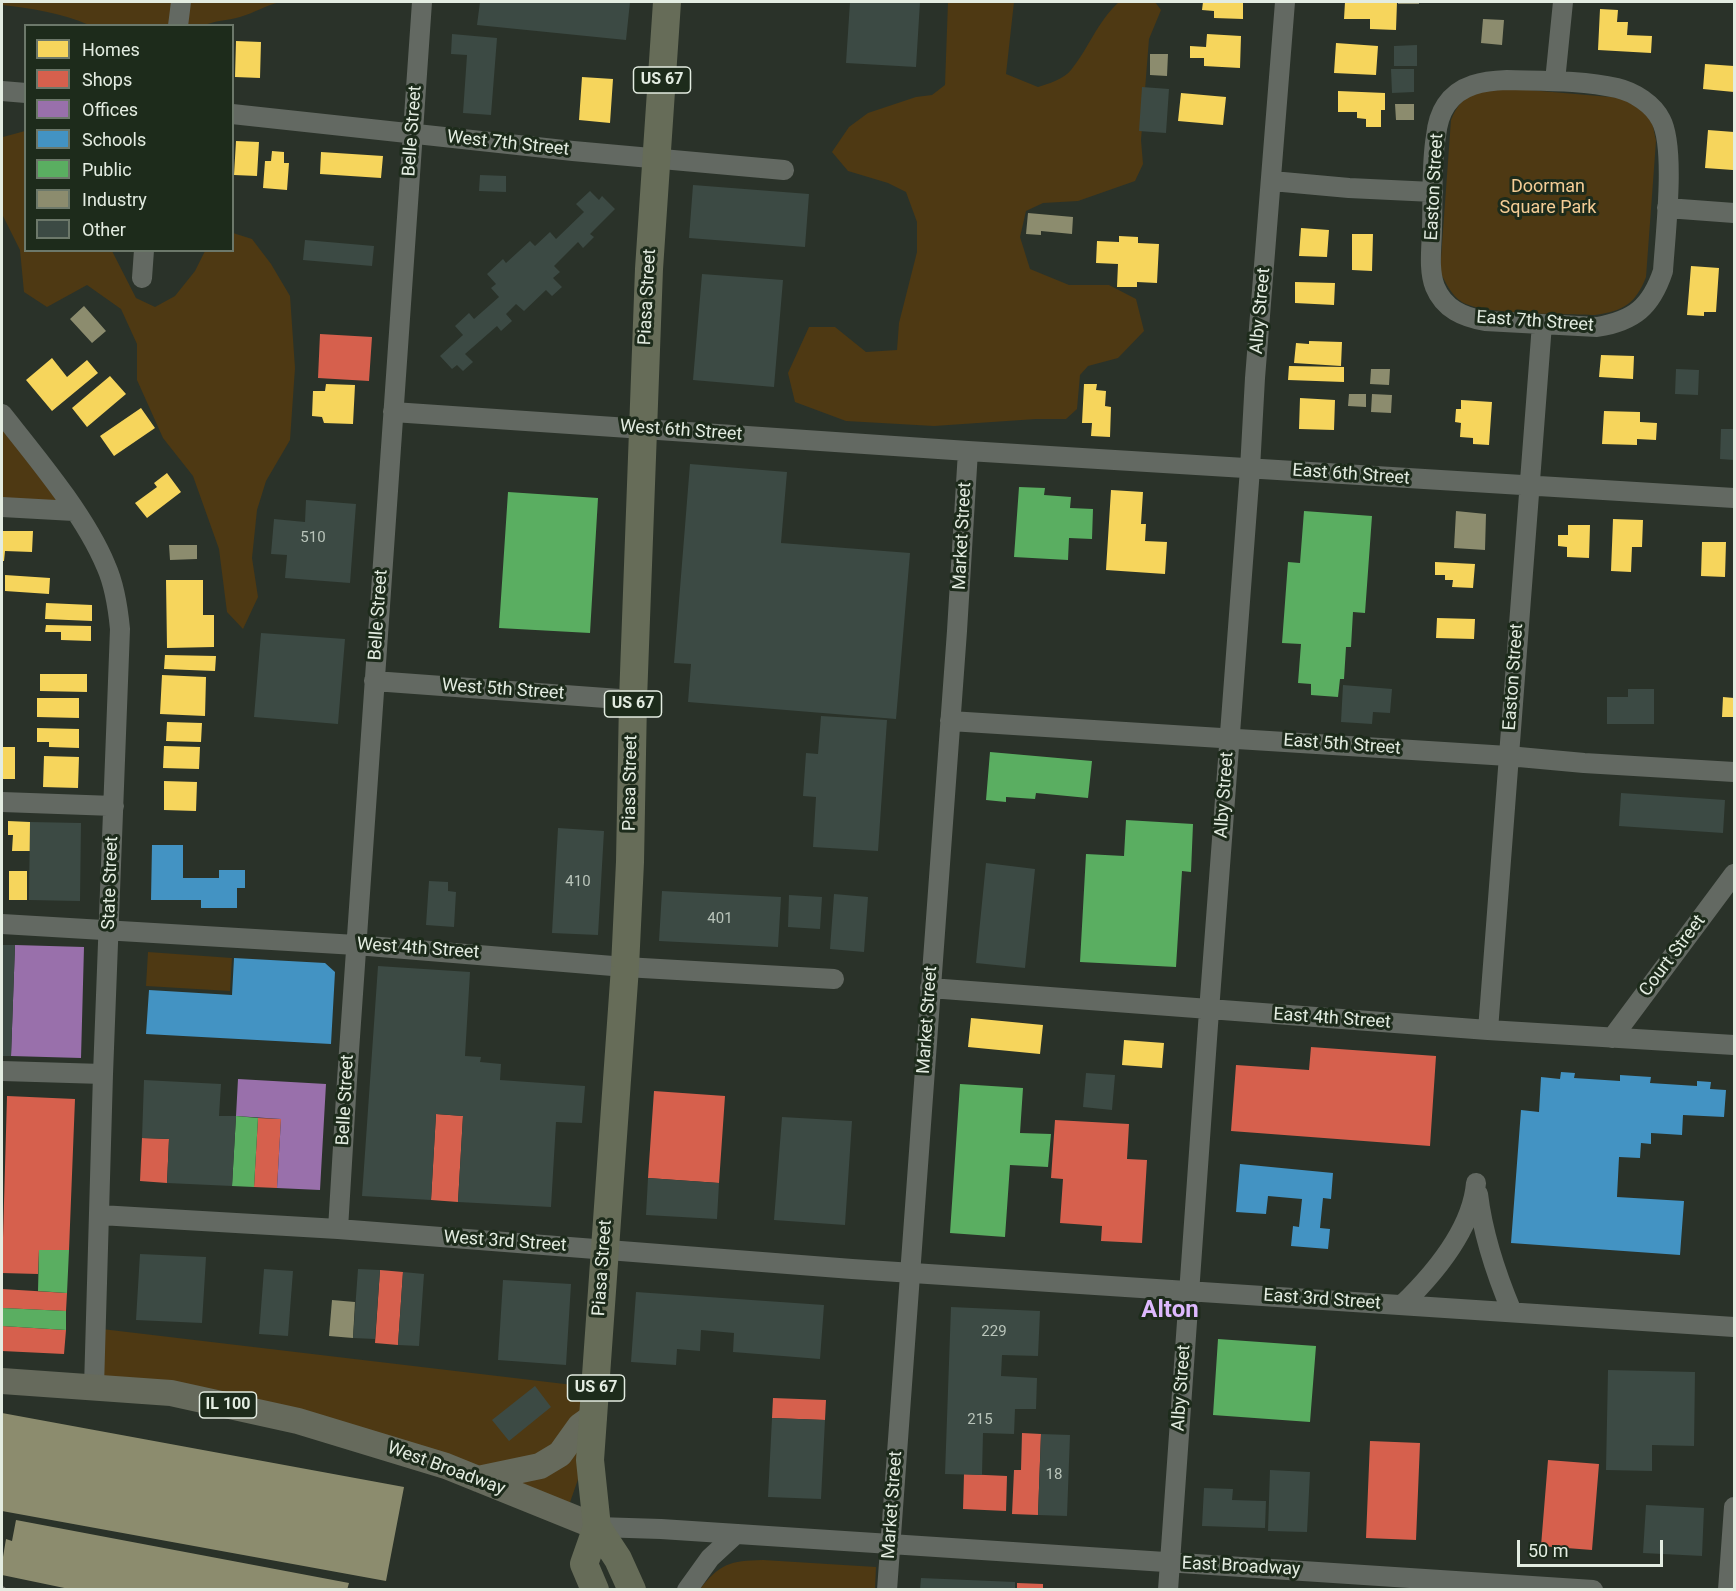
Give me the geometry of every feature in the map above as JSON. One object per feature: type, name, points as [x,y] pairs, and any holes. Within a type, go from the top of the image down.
[{"type":"highway","name":"Piasa Street","points":[[597,1527],[590,1460],[625,966],[642,429],[649,269],[667,2]]},
{"type":"highway","name":"US 67","points":[[595,1590],[584,1564],[597,1527]]},
{"type":"highway","name":"US 67","points":[[597,1527],[618,1559],[632,1590]]},
{"type":"main road","name":"West Broadway","points":[[2,1381],[171,1393],[287,1418],[382,1445],[478,1479],[597,1527]]},
{"type":"main road","points":[[478,1479],[540,1466],[560,1454],[580,1426],[594,1416]]},
{"type":"street","points":[[178,24],[181,2]]},
{"type":"street","name":"Belle Street","points":[[338,1229],[422,2]]},
{"type":"street","name":"Alby Street","points":[[1168,1590],[1255,378],[1286,2]]},
{"type":"street","points":[[1563,2],[1556,81],[1618,88],[1630,92],[1649,104],[1662,121],[1667,142],[1667,208],[1734,213]]},
{"type":"street","name":"Easton Street","points":[[1453,310],[1443,301],[1431,274],[1436,136],[1446,105],[1467,87],[1477,83],[1522,80],[1556,81]]},
{"type":"street","name":"West 7th Street","points":[[234,114],[657,159],[784,170]]},
{"type":"street","points":[[1272,181],[1433,192]]},
{"type":"street","name":"East 7th Street","points":[[1453,310],[1468,318],[1485,321],[1597,327],[1618,323],[1631,317],[1647,303],[1657,288],[1663,271],[1667,208]]},
{"type":"street","points":[[142,278],[144,252]]},
{"type":"street","name":"Easton Street","points":[[1488,1030],[1542,324]]},
{"type":"street","name":"West 6th Street","points":[[393,412],[968,451]]},
{"type":"street","name":"State Street","points":[[2,414],[48,474],[96,545],[107,568],[117,600],[120,629],[94,1388]]},
{"type":"street","name":"East 6th Street","points":[[968,451],[1734,498]]},
{"type":"street","name":"Market Street","points":[[887,1590],[968,451]]},
{"type":"street","points":[[2,507],[74,511]]},
{"type":"street","name":"West 5th Street","points":[[374,681],[633,700]]},
{"type":"street","name":"East 5th Street","points":[[950,721],[1734,772]]},
{"type":"street","points":[[2,802],[114,806]]},
{"type":"street","name":"Court Street","points":[[1612,1038],[1734,874]]},
{"type":"street","name":"West 4th Street","points":[[2,924],[356,945],[625,966],[834,979]]},
{"type":"street","name":"East 4th Street","points":[[930,988],[1209,1011],[1734,1044]]},
{"type":"street","points":[[2,1071],[103,1074]]},
{"type":"street","points":[[1402,1305],[1423,1285],[1444,1258],[1469,1213],[1475,1197],[1476,1183],[1488,1249],[1512,1312]]},
{"type":"street","name":"West 3rd Street","points":[[100,1215],[338,1229],[910,1273]]},
{"type":"street","name":"East 3rd Street","points":[[910,1273],[1734,1327]]},
{"type":"street","points":[[1728,1590],[1734,1507]]},
{"type":"street","name":"West Broadway","points":[[597,1527],[661,1528],[890,1545]]},
{"type":"street","points":[[687,1590],[710,1557],[736,1534]]},
{"type":"street","name":"East Broadway","points":[[890,1545],[1170,1563],[1449,1585],[1593,1590]]},
{"type":"green space","points":[[2,2],[281,2],[240,17],[209,24],[86,24],[46,12],[2,5]]},
{"type":"green space","points":[[948,2],[1014,2],[1006,74],[1038,87],[1056,81],[1068,73],[1105,18],[1119,2],[1155,2],[1161,10],[1149,39],[1141,140],[1143,164],[1135,181],[1078,201],[1043,203],[1026,211],[1020,237],[1030,269],[1069,285],[1109,285],[1136,299],[1144,331],[1118,358],[1088,366],[1080,375],[1077,409],[1066,419],[934,426],[846,421],[795,402],[788,373],[809,327],[835,327],[866,352],[897,350],[899,323],[917,252],[917,222],[906,192],[888,183],[848,171],[832,152],[849,127],[868,113],[916,97],[932,95],[945,85]]},
{"type":"green space","name":"Doorman Square Park","points":[[1494,87],[1622,98],[1647,114],[1653,126],[1656,141],[1646,277],[1638,293],[1628,304],[1614,311],[1595,315],[1506,312],[1462,302],[1447,284],[1440,272],[1451,120],[1463,101]]},
{"type":"green space","points":[[24,131],[24,252],[113,252],[136,298],[155,307],[175,296],[195,271],[204,252],[234,252],[234,233],[252,239],[271,264],[290,296],[295,368],[290,440],[266,481],[257,510],[252,558],[258,597],[243,629],[227,612],[219,549],[193,476],[163,438],[137,380],[137,344],[121,309],[87,285],[47,307],[24,292],[20,250],[2,214],[3,137]]},
{"type":"green space","points":[[2,427],[63,506],[2,502]]},
{"type":"green space","points":[[148,952],[232,958],[230,991],[146,986]]},
{"type":"green space","points":[[102,1329],[590,1387],[583,1465],[568,1508],[101,1380]]},
{"type":"green space","points":[[763,1560],[876,1567],[875,1589],[699,1590],[726,1565],[742,1561]]},
{"type":"building: Homes","points":[[1203,2],[1243,2],[1243,19],[1214,18],[1214,11],[1202,10]]},
{"type":"building: Homes","points":[[1345,2],[1397,2],[1396,30],[1370,29],[1370,19],[1344,19]]},
{"type":"building: Homes","points":[[1600,9],[1618,10],[1617,22],[1628,22],[1627,35],[1652,36],[1651,53],[1598,50]]},
{"type":"building: Homes","points":[[1207,34],[1241,36],[1240,68],[1204,66],[1204,58],[1190,58],[1190,46],[1206,47]]},
{"type":"building: Homes","points":[[236,41],[261,42],[260,78],[235,77]]},
{"type":"building: Homes","points":[[1336,43],[1378,46],[1376,75],[1334,73]]},
{"type":"building: Homes","points":[[1705,64],[1734,66],[1734,92],[1703,89]]},
{"type":"building: Homes","points":[[582,77],[613,79],[610,123],[579,120]]},
{"type":"building: Homes","points":[[1338,91],[1385,93],[1385,110],[1381,110],[1381,127],[1366,127],[1366,119],[1357,118],[1357,112],[1338,112]]},
{"type":"building: Homes","points":[[1181,93],[1226,97],[1223,125],[1178,121]]},
{"type":"building: Homes","points":[[1708,130],[1734,132],[1733,170],[1705,168]]},
{"type":"building: Homes","points":[[236,141],[259,142],[257,176],[234,175]]},
{"type":"building: Homes","points":[[272,151],[284,152],[284,163],[289,163],[287,190],[263,188],[265,161],[271,161]]},
{"type":"building: Homes","points":[[321,152],[383,156],[381,178],[320,174]]},
{"type":"building: Homes","points":[[1301,228],[1329,230],[1327,257],[1299,256]]},
{"type":"building: Homes","points":[[1352,234],[1373,234],[1372,271],[1352,270]]},
{"type":"building: Homes","points":[[1119,236],[1138,237],[1138,243],[1159,244],[1157,283],[1137,282],[1137,287],[1117,287],[1118,264],[1096,263],[1097,241],[1119,242]]},
{"type":"building: Homes","points":[[1691,266],[1719,268],[1716,312],[1704,312],[1704,316],[1687,315]]},
{"type":"building: Homes","points":[[1295,282],[1335,283],[1334,305],[1295,303]]},
{"type":"building: Homes","points":[[1309,341],[1342,342],[1341,366],[1294,363],[1296,343],[1309,344]]},
{"type":"building: Homes","points":[[1601,355],[1634,356],[1633,379],[1599,377]]},
{"type":"building: Homes","points":[[52,358],[67,377],[87,360],[98,373],[52,411],[26,380]]},
{"type":"building: Homes","points":[[1289,366],[1344,367],[1344,382],[1288,380]]},
{"type":"building: Homes","points":[[110,376],[126,394],[87,427],[72,408]]},
{"type":"building: Homes","points":[[326,384],[355,385],[353,424],[324,423],[322,417],[312,416],[313,391],[325,391]]},
{"type":"building: Homes","points":[[1084,384],[1097,384],[1096,390],[1106,391],[1105,406],[1111,407],[1110,437],[1091,436],[1092,423],[1082,423]]},
{"type":"building: Homes","points":[[1300,398],[1335,400],[1334,430],[1299,429]]},
{"type":"building: Homes","points":[[1461,400],[1492,402],[1489,445],[1473,444],[1473,438],[1460,437],[1461,423],[1455,422],[1456,409],[1461,409]]},
{"type":"building: Homes","points":[[141,408],[155,428],[114,456],[100,436]]},
{"type":"building: Homes","points":[[1604,411],[1640,412],[1640,422],[1657,423],[1656,440],[1637,439],[1637,445],[1602,444]]},
{"type":"building: Homes","points":[[167,473],[181,492],[147,518],[135,503],[157,487],[154,483]]},
{"type":"building: Homes","points":[[1111,490],[1143,492],[1141,524],[1146,524],[1145,541],[1167,542],[1165,574],[1106,570]]},
{"type":"building: Homes","points":[[1613,519],[1643,520],[1642,547],[1632,547],[1631,572],[1611,571]]},
{"type":"building: Homes","points":[[1568,525],[1590,525],[1589,558],[1567,557],[1567,547],[1558,546],[1558,535],[1568,535]]},
{"type":"building: Homes","points":[[2,531],[33,531],[32,552],[5,551],[4,561],[2,561]]},
{"type":"building: Homes","points":[[1702,542],[1726,542],[1725,577],[1701,576]]},
{"type":"building: Homes","points":[[1435,562],[1475,564],[1473,588],[1452,587],[1453,580],[1445,580],[1445,575],[1435,575]]},
{"type":"building: Homes","points":[[5,575],[50,578],[49,594],[5,591]]},
{"type":"building: Homes","points":[[166,580],[203,580],[203,615],[214,615],[214,647],[167,648]]},
{"type":"building: Homes","points":[[46,603],[92,605],[92,621],[45,619]]},
{"type":"building: Homes","points":[[1437,618],[1475,619],[1474,639],[1436,638]]},
{"type":"building: Homes","points":[[46,625],[91,626],[91,641],[61,640],[61,632],[45,632]]},
{"type":"building: Homes","points":[[165,655],[216,656],[215,671],[164,669]]},
{"type":"building: Homes","points":[[40,674],[87,674],[87,692],[40,691]]},
{"type":"building: Homes","points":[[162,675],[206,677],[205,716],[160,714]]},
{"type":"building: Homes","points":[[1723,697],[1734,698],[1734,717],[1722,717]]},
{"type":"building: Homes","points":[[37,698],[79,698],[79,718],[37,717]]},
{"type":"building: Homes","points":[[167,722],[202,723],[201,742],[166,741]]},
{"type":"building: Homes","points":[[37,728],[79,729],[79,748],[49,747],[49,742],[37,742]]},
{"type":"building: Homes","points":[[164,746],[200,747],[199,769],[163,768]]},
{"type":"building: Homes","points":[[2,747],[15,747],[15,779],[2,779]]},
{"type":"building: Homes","points":[[44,756],[79,757],[78,788],[43,787]]},
{"type":"building: Homes","points":[[164,781],[197,782],[196,811],[164,810]]},
{"type":"building: Homes","points":[[8,821],[30,822],[30,851],[12,851],[13,835],[8,835]]},
{"type":"building: Homes","points":[[9,871],[27,871],[27,900],[9,900]]},
{"type":"building: Homes","points":[[971,1018],[1043,1025],[1040,1054],[968,1047]]},
{"type":"building: Homes","points":[[1124,1040],[1164,1043],[1162,1068],[1122,1065]]},
{"type":"building: Shops","points":[[320,334],[372,337],[369,381],[318,378]]},
{"type":"building: Shops","points":[[1311,1047],[1436,1056],[1430,1146],[1231,1131],[1236,1065],[1309,1070]]},
{"type":"building: Shops","points":[[654,1091],[725,1096],[719,1183],[648,1178]]},
{"type":"building: Shops","points":[[7,1096],[75,1099],[69,1250],[39,1250],[38,1274],[2,1273]]},
{"type":"building: Shops","points":[[436,1114],[463,1116],[458,1202],[431,1200]]},
{"type":"building: Shops","points":[[258,1118],[281,1119],[277,1188],[254,1187]]},
{"type":"building: Shops","points":[[1055,1120],[1129,1124],[1127,1159],[1147,1160],[1142,1243],[1101,1241],[1102,1226],[1060,1223],[1063,1179],[1051,1178]]},
{"type":"building: Shops","points":[[142,1138],[169,1139],[167,1183],[140,1181]]},
{"type":"building: Shops","points":[[380,1270],[403,1272],[398,1345],[375,1343]]},
{"type":"building: Shops","points":[[2,1289],[67,1293],[66,1311],[2,1308]]},
{"type":"building: Shops","points":[[2,1326],[66,1330],[64,1354],[2,1351]]},
{"type":"building: Shops","points":[[773,1398],[826,1400],[825,1420],[772,1418]]},
{"type":"building: Shops","points":[[1022,1433],[1041,1434],[1038,1515],[1012,1514],[1014,1470],[1021,1470]]},
{"type":"building: Shops","points":[[1370,1441],[1420,1443],[1416,1540],[1366,1538]]},
{"type":"building: Shops","points":[[1548,1460],[1599,1464],[1592,1550],[1541,1546]]},
{"type":"building: Shops","points":[[964,1474],[1007,1476],[1006,1511],[963,1509]]},
{"type":"building: Shops","points":[[1017,1583],[1043,1584],[1043,1590],[1017,1590]]},
{"type":"building: Offices","points":[[15,945],[84,947],[81,1058],[11,1056]]},
{"type":"building: Offices","points":[[238,1079],[326,1084],[320,1190],[277,1188],[281,1119],[236,1116]]},
{"type":"building: Schools","points":[[152,845],[183,845],[183,878],[219,878],[219,870],[245,870],[245,888],[237,888],[237,908],[201,908],[201,900],[151,900]]},
{"type":"building: Schools","points":[[234,958],[325,963],[335,972],[331,1044],[146,1034],[149,990],[232,995]]},
{"type":"building: Schools","points":[[1561,1072],[1575,1073],[1574,1078],[1620,1081],[1620,1075],[1651,1077],[1650,1083],[1697,1086],[1697,1081],[1711,1082],[1710,1089],[1726,1090],[1724,1117],[1683,1115],[1682,1135],[1651,1133],[1651,1144],[1641,1143],[1640,1158],[1619,1157],[1617,1197],[1684,1201],[1680,1255],[1511,1243],[1521,1110],[1539,1112],[1541,1077],[1560,1079]]},
{"type":"building: Schools","points":[[1240,1164],[1333,1173],[1331,1199],[1323,1198],[1320,1228],[1330,1229],[1328,1249],[1291,1246],[1293,1226],[1299,1227],[1302,1199],[1268,1196],[1266,1214],[1236,1212]]},
{"type":"building: Public","points":[[1019,487],[1045,488],[1044,495],[1071,497],[1070,508],[1093,509],[1092,539],[1069,538],[1068,560],[1014,557]]},
{"type":"building: Public","points":[[508,492],[598,498],[590,633],[499,628]]},
{"type":"building: Public","points":[[1304,511],[1372,516],[1365,613],[1353,612],[1351,647],[1346,647],[1344,679],[1340,679],[1338,697],[1311,695],[1311,684],[1298,683],[1301,644],[1282,643],[1288,562],[1300,563]]},
{"type":"building: Public","points":[[990,752],[1092,761],[1088,798],[1036,793],[1035,799],[1006,797],[1006,802],[986,800]]},
{"type":"building: Public","points":[[1126,820],[1193,824],[1191,872],[1182,871],[1176,967],[1080,962],[1086,854],[1124,856]]},
{"type":"building: Public","points":[[960,1084],[1023,1088],[1020,1133],[1051,1134],[1048,1167],[1010,1165],[1005,1237],[950,1233]]},
{"type":"building: Public","points":[[236,1116],[258,1118],[254,1187],[232,1186]]},
{"type":"building: Public","points":[[39,1250],[69,1250],[67,1293],[38,1291]]},
{"type":"building: Public","points":[[2,1308],[66,1311],[66,1330],[2,1326]]},
{"type":"building: Public","points":[[1218,1339],[1316,1346],[1310,1422],[1213,1415]]},
{"type":"building: Industry","points":[[1398,2],[1419,2],[1419,4],[1398,4]]},
{"type":"building: Industry","points":[[1483,19],[1504,20],[1502,45],[1481,43]]},
{"type":"building: Industry","points":[[1150,54],[1168,54],[1167,76],[1150,75]]},
{"type":"building: Industry","points":[[1395,104],[1414,104],[1414,120],[1396,120]]},
{"type":"building: Industry","points":[[1028,213],[1073,217],[1072,234],[1041,231],[1041,235],[1026,234]]},
{"type":"building: Industry","points":[[84,306],[106,331],[92,343],[70,319]]},
{"type":"building: Industry","points":[[1371,369],[1390,369],[1389,385],[1370,384]]},
{"type":"building: Industry","points":[[1349,394],[1366,394],[1366,407],[1348,406]]},
{"type":"building: Industry","points":[[1372,394],[1392,395],[1391,413],[1371,412]]},
{"type":"building: Industry","points":[[1456,511],[1486,514],[1485,550],[1454,548]]},
{"type":"building: Industry","points":[[169,545],[197,545],[197,559],[170,560]]},
{"type":"building: Industry","points":[[332,1300],[355,1302],[353,1338],[329,1336]]},
{"type":"building: Industry","points":[[2,1413],[404,1487],[386,1581],[2,1511]]},
{"type":"building: Industry","points":[[16,1520],[349,1583],[347,1590],[74,1590],[2,1575],[6,1539],[12,1541]]},
{"type":"building: Other","points":[[480,2],[630,2],[626,40],[477,25]]},
{"type":"building: Other","points":[[850,2],[920,2],[916,67],[846,63]]},
{"type":"building: Other","points":[[452,34],[497,38],[491,115],[463,113],[467,55],[451,54]]},
{"type":"building: Other","points":[[1417,45],[1417,66],[1394,66],[1394,46]]},
{"type":"building: Other","points":[[1391,69],[1414,69],[1414,92],[1392,93]]},
{"type":"building: Other","points":[[1142,87],[1169,89],[1166,133],[1139,131]]},
{"type":"building: Other","points":[[480,175],[506,176],[506,192],[479,191]]},
{"type":"building: Other","points":[[693,185],[809,194],[805,247],[689,238]]},
{"type":"building: Other","points":[[590,191],[599,200],[602,196],[615,209],[590,234],[594,237],[583,248],[578,242],[554,266],[560,272],[553,278],[562,287],[552,296],[546,290],[524,311],[516,304],[506,314],[512,321],[501,331],[497,326],[465,354],[473,362],[463,371],[457,365],[452,369],[440,356],[463,335],[455,326],[469,313],[474,319],[499,297],[491,288],[496,284],[487,274],[503,259],[506,263],[530,241],[535,246],[550,232],[556,239],[584,212],[576,204]]},
{"type":"building: Other","points":[[305,240],[374,246],[372,266],[303,260]]},
{"type":"building: Other","points":[[702,274],[783,280],[774,387],[693,380]]},
{"type":"building: Other","points":[[1676,369],[1699,370],[1698,395],[1675,394]]},
{"type":"building: Other","points":[[1721,429],[1734,429],[1734,460],[1720,459]]},
{"type":"building: Other","points":[[690,464],[787,472],[781,543],[910,553],[896,719],[688,702],[691,664],[674,663]]},
{"type":"building: Other","points":[[306,500],[356,504],[350,583],[285,578],[287,555],[271,554],[274,519],[305,522]]},
{"type":"building: Other","points":[[261,633],[345,639],[338,724],[254,717]]},
{"type":"building: Other","points":[[1343,685],[1392,689],[1390,713],[1373,712],[1372,724],[1341,722]]},
{"type":"building: Other","points":[[1628,689],[1654,689],[1654,724],[1607,724],[1607,697],[1628,697]]},
{"type":"building: Other","points":[[821,716],[887,720],[878,851],[813,847],[816,797],[803,796],[806,753],[818,754]]},
{"type":"building: Other","points":[[1621,793],[1725,800],[1723,833],[1619,826]]},
{"type":"building: Other","points":[[30,822],[81,823],[80,901],[29,900]]},
{"type":"building: Other","points":[[558,828],[604,831],[598,935],[552,933]]},
{"type":"building: Other","points":[[986,863],[1035,869],[1025,968],[976,963]]},
{"type":"building: Other","points":[[429,881],[448,882],[448,891],[456,892],[454,927],[426,925]]},
{"type":"building: Other","points":[[662,891],[781,897],[778,947],[659,941]]},
{"type":"building: Other","points":[[834,894],[868,897],[864,952],[830,949]]},
{"type":"building: Other","points":[[789,895],[822,897],[820,929],[788,927]]},
{"type":"building: Other","points":[[2,945],[15,945],[11,1056],[2,1056]]},
{"type":"building: Other","points":[[378,966],[470,972],[465,1056],[481,1057],[480,1062],[501,1064],[500,1080],[585,1086],[582,1123],[556,1122],[551,1207],[458,1202],[463,1116],[436,1114],[431,1200],[362,1196]]},
{"type":"building: Other","points":[[1086,1073],[1115,1075],[1112,1110],[1083,1107]]},
{"type":"building: Other","points":[[144,1080],[221,1084],[219,1116],[236,1116],[232,1186],[167,1183],[169,1139],[142,1138]]},
{"type":"building: Other","points":[[782,1117],[852,1121],[845,1225],[774,1220]]},
{"type":"building: Other","points":[[648,1178],[719,1183],[717,1219],[646,1215]]},
{"type":"building: Other","points":[[140,1254],[206,1257],[202,1323],[136,1320]]},
{"type":"building: Other","points":[[264,1269],[293,1271],[288,1336],[259,1334]]},
{"type":"building: Other","points":[[358,1269],[380,1270],[375,1339],[353,1338]]},
{"type":"building: Other","points":[[403,1272],[424,1274],[419,1346],[398,1345]]},
{"type":"building: Other","points":[[503,1280],[571,1284],[566,1365],[498,1360]]},
{"type":"building: Other","points":[[636,1292],[824,1305],[820,1359],[733,1352],[734,1333],[701,1330],[700,1351],[677,1349],[676,1365],[631,1362]]},
{"type":"building: Other","points":[[951,1307],[1040,1311],[1038,1356],[1002,1355],[1001,1376],[1037,1378],[1036,1409],[1015,1409],[1014,1434],[983,1433],[982,1475],[945,1474]]},
{"type":"building: Other","points":[[1608,1370],[1695,1372],[1694,1446],[1652,1445],[1652,1471],[1606,1470]]},
{"type":"building: Other","points":[[535,1386],[551,1407],[509,1441],[492,1420]]},
{"type":"building: Other","points":[[772,1418],[825,1420],[821,1499],[768,1497]]},
{"type":"building: Other","points":[[1041,1434],[1070,1435],[1067,1516],[1038,1515]]},
{"type":"building: Other","points":[[1270,1470],[1310,1472],[1307,1532],[1268,1531]]},
{"type":"building: Other","points":[[1204,1488],[1233,1489],[1232,1500],[1266,1501],[1265,1528],[1202,1526]]},
{"type":"building: Other","points":[[1646,1505],[1704,1508],[1702,1556],[1643,1553]]},
{"type":"building: Other","points":[[921,1578],[1015,1582],[1015,1590],[920,1590]]},
{"type":"district","name":"Alton","points":[[1170,1311]]}]
